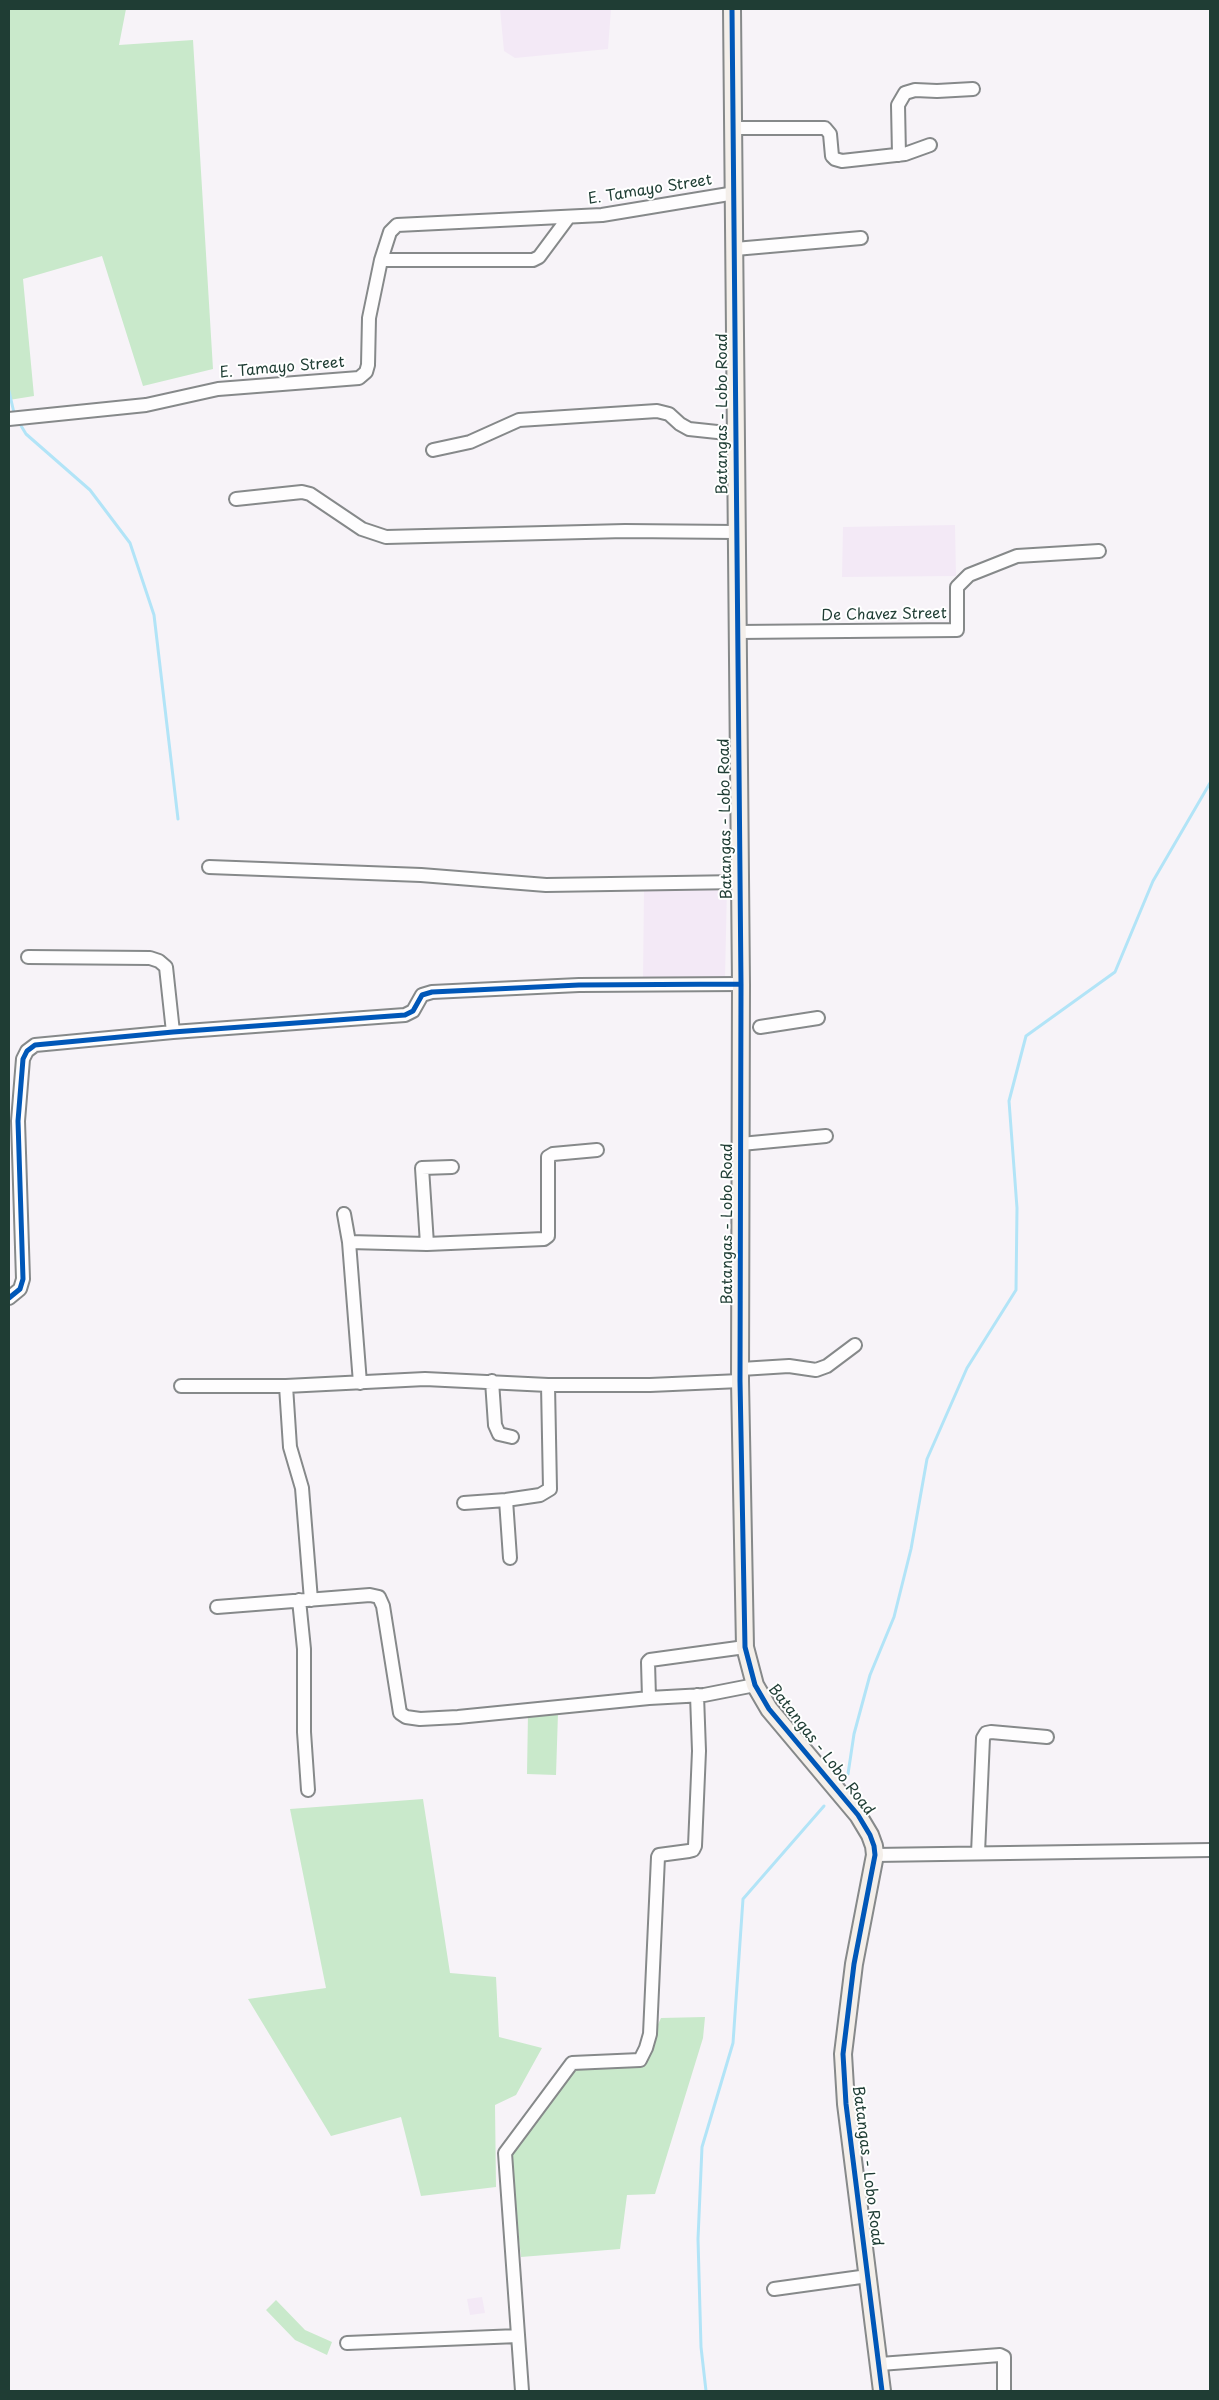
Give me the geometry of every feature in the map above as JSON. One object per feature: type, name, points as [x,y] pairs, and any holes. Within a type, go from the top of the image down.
[{"type":"main road","name":"Batangas - Lobo Road","points":[[732,9],[741,984],[751,1027],[741,1144],[740,1375],[745,1647],[755,1685],[770,1709],[864,1823],[870,1835],[875,1855],[854,1964],[843,2054],[846,2104],[882,2391]]},
{"type":"street","points":[[899,155],[897,132],[898,105],[904,93],[915,90],[973,89]]},
{"type":"street","points":[[733,128],[825,128],[830,134],[832,156],[842,161],[899,155],[930,145]]},
{"type":"street","name":"E. Tamayo Street","points":[[9,419],[146,405],[218,389],[359,378],[366,372],[368,365],[370,318],[381,260],[390,232],[397,225],[602,215],[735,193]]},
{"type":"street","points":[[381,260],[534,260],[539,257],[568,218]]},
{"type":"street","points":[[735,249],[861,238]]},
{"type":"street","points":[[433,450],[470,442],[519,420],[657,411],[669,414],[689,429],[736,434]]},
{"type":"street","points":[[236,499],[302,492],[310,494],[362,528],[386,537],[616,532],[736,532]]},
{"type":"street","name":"De Chavez Street","points":[[737,632],[957,630],[957,587],[969,575],[1017,556],[1099,550]]},
{"type":"street","points":[[210,867],[421,875],[546,885],[740,882]]},
{"type":"street","points":[[28,957],[150,958],[159,961],[166,967],[173,1032]]},
{"type":"street","points":[[9,1298],[20,1290],[23,1279],[18,1121],[23,1059],[27,1051],[35,1044],[405,1015],[413,1012],[422,995],[432,992],[579,985],[741,984]]},
{"type":"street","points":[[751,1027],[818,1018]]},
{"type":"street","points":[[741,1144],[826,1136]]},
{"type":"street","points":[[349,1242],[427,1244],[544,1239],[548,1236],[548,1157],[553,1154],[598,1150]]},
{"type":"street","points":[[427,1244],[422,1168],[452,1167]]},
{"type":"street","points":[[344,1214],[349,1242],[360,1384]]},
{"type":"street","points":[[182,1386],[360,1384],[425,1379],[548,1385],[650,1385],[740,1375],[789,1366],[816,1370],[827,1366],[856,1345]]},
{"type":"street","points":[[492,1381],[495,1425],[499,1434],[512,1437]]},
{"type":"street","points":[[464,1503],[540,1495],[550,1489],[548,1385]]},
{"type":"street","points":[[286,1386],[290,1446],[302,1488],[305,1600],[304,1732],[308,1790]]},
{"type":"street","points":[[506,1500],[510,1558]]},
{"type":"street","points":[[217,1607],[370,1595],[378,1597],[383,1606],[400,1713],[406,1717],[420,1719],[697,1695],[755,1685]]},
{"type":"street","points":[[649,1698],[648,1662],[650,1660],[745,1647]]},
{"type":"street","points":[[522,2391],[505,2153],[572,2063],[640,2060],[648,2044],[658,1857],[660,1855],[693,1850],[695,1846],[699,1751],[697,1695]]},
{"type":"street","points":[[978,1853],[982,1738],[986,1733],[991,1732],[1047,1737]]},
{"type":"street","points":[[875,1855],[1210,1850]]},
{"type":"street","points":[[774,2289],[868,2276]]},
{"type":"street","points":[[347,2343],[518,2336]]},
{"type":"street","points":[[880,2364],[1000,2355],[1004,2356],[1004,2391]]},
{"type":"shaded area","points":[[500,9],[611,9],[608,49],[515,58],[504,51]]},
{"type":"shaded area","points":[[955,525],[956,576],[842,577],[843,527]]},
{"type":"shaded area","points":[[727,886],[725,979],[643,980],[644,891]]},
{"type":"shaded area","points":[[482,2297],[485,2313],[470,2315],[467,2299]]},
{"type":"green space","points":[[9,9],[126,9],[119,45],[193,40],[213,369],[143,386],[102,256],[23,279],[34,396],[9,400]]},
{"type":"green space","points":[[528,1713],[558,1713],[556,1775],[527,1774]]},
{"type":"green space","points":[[423,1799],[450,1973],[496,1977],[499,2037],[542,2048],[516,2095],[495,2105],[496,2187],[421,2196],[401,2117],[331,2136],[248,1999],[326,1988],[290,1809]]},
{"type":"green space","points":[[705,2017],[703,2038],[655,2194],[627,2195],[620,2249],[521,2257],[509,2149],[571,2064],[641,2060],[661,2018]]},
{"type":"green space","points":[[276,2300],[305,2330],[332,2342],[327,2355],[295,2340],[266,2310]]},
{"type":"waterway","points":[[9,391],[14,413]]},
{"type":"waterway","points":[[20,424],[26,434],[90,490],[130,543],[154,615],[178,819]]},
{"type":"waterway","points":[[848,1774],[854,1734],[870,1675],[894,1617],[911,1549],[927,1459],[967,1368],[1016,1290],[1017,1208],[1009,1101],[1026,1036],[1115,972],[1153,881],[1210,783]]},
{"type":"waterway","points":[[706,2391],[701,2347],[698,2239],[702,2147],[733,2043],[743,1899],[824,1806]]},
{"type":"cycle path","points":[[732,9],[741,984],[740,1381],[745,1647],[755,1685],[769,1709],[858,1815],[874,1846],[875,1855],[854,1964],[843,2054],[846,2104],[882,2391]]},
{"type":"cycle path","points":[[9,1298],[20,1289],[23,1279],[18,1121],[23,1059],[27,1051],[35,1045],[173,1032],[405,1015],[413,1011],[422,995],[432,992],[579,985],[741,984]]}]
